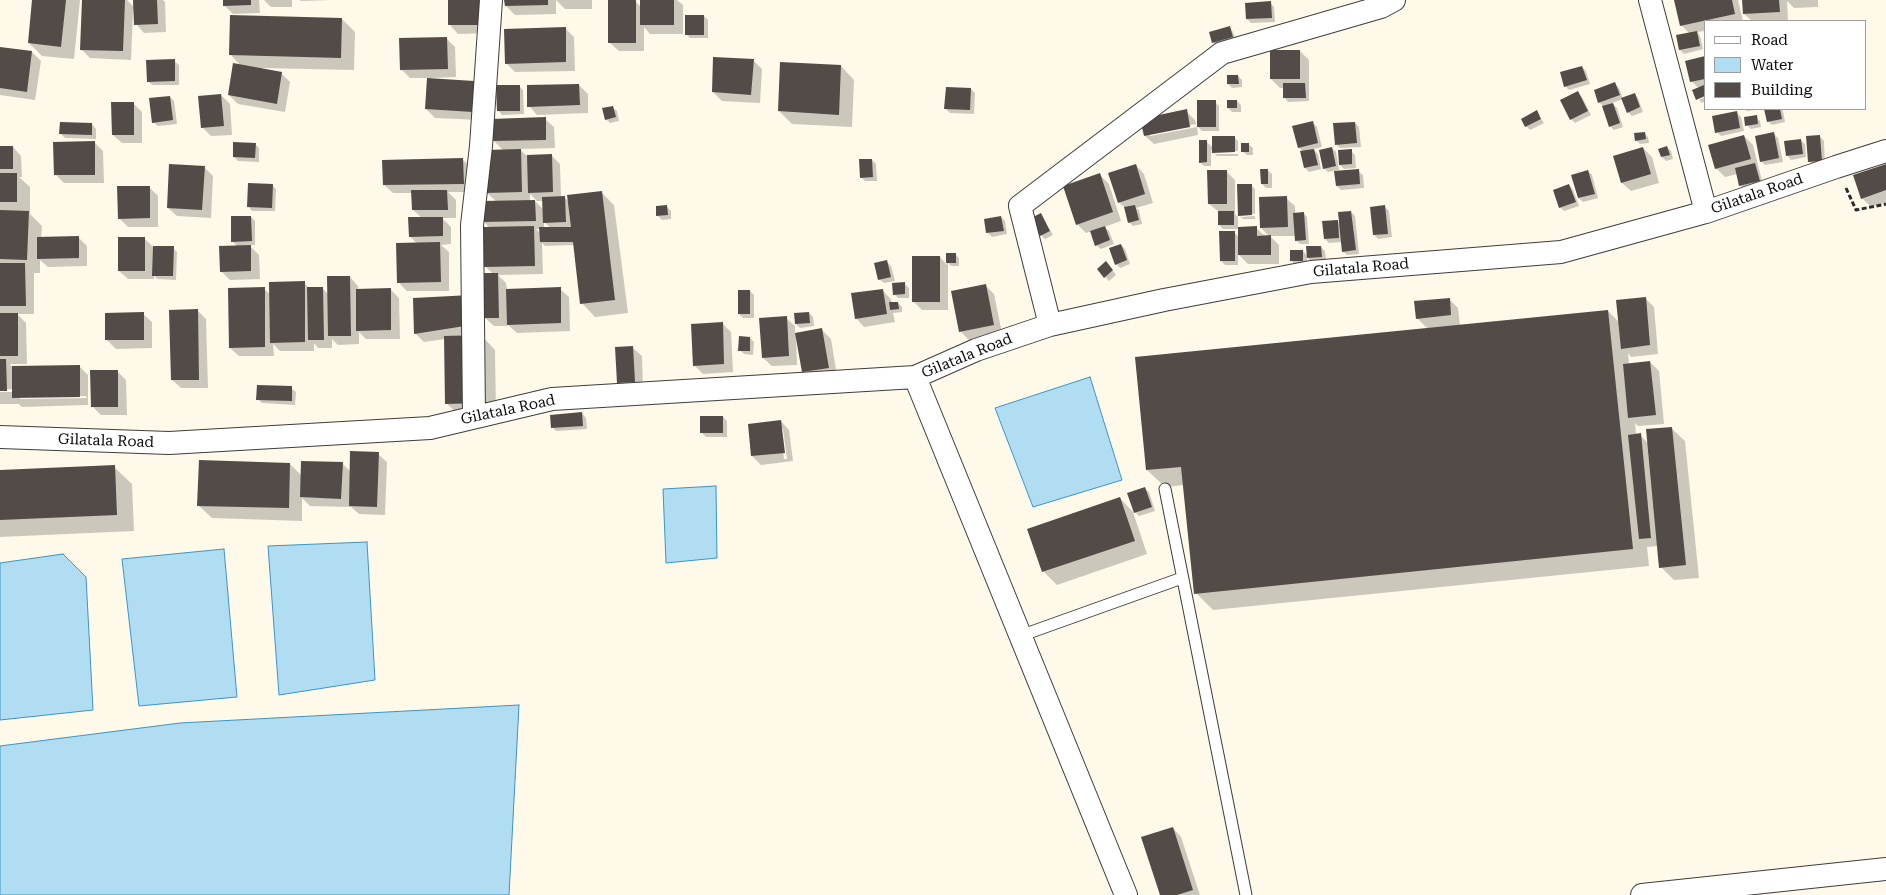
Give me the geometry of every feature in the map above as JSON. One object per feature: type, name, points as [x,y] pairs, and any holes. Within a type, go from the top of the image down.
[{"type":"street","points":[[474,417],[472,226],[491,0]]},
{"type":"street","points":[[1050,325],[1020,206],[1222,53],[1381,7],[1394,0]]},
{"type":"street","points":[[1650,0],[1706,212]]},
{"type":"street","name":"Gilatala Road","points":[[0,436],[169,443],[430,428],[552,399],[915,377],[976,350],[1050,325],[1164,300],[1312,272],[1562,252],[1706,212],[1886,151]]},
{"type":"street","points":[[915,377],[1126,895]]},
{"type":"street","points":[[1642,895],[1721,891],[1886,869]]},
{"type":"lane","points":[[1164,489],[1246,895]]},
{"type":"lane","points":[[1020,636],[1182,578]]},
{"type":"path","points":[[1836,167],[1856,210],[1886,204]]},
{"type":"water","points":[[1090,377],[1122,480],[1033,507],[995,408]]},
{"type":"water","points":[[716,486],[717,558],[666,563],[663,489]]},
{"type":"water","points":[[367,542],[375,680],[279,695],[268,546]]},
{"type":"water","points":[[224,549],[237,697],[139,706],[122,559]]},
{"type":"water","points":[[63,554],[86,577],[93,710],[0,720],[0,563]]},
{"type":"water","points":[[519,705],[509,895],[0,895],[0,746],[180,723]]},
{"type":"building","points":[[32,0],[66,0],[61,47],[28,43]]},
{"type":"building","points":[[82,0],[125,0],[123,51],[80,50]]},
{"type":"building","points":[[133,0],[157,0],[158,24],[134,25]]},
{"type":"building","points":[[223,0],[251,0],[251,5],[223,6]]},
{"type":"building","points":[[448,0],[479,0],[480,25],[448,25]]},
{"type":"building","points":[[504,0],[548,0],[548,5],[505,6]]},
{"type":"building","points":[[608,0],[636,0],[636,43],[608,43]]},
{"type":"building","points":[[640,0],[674,0],[674,25],[640,25]]},
{"type":"building","points":[[1674,0],[1732,0],[1735,14],[1680,26]]},
{"type":"building","points":[[1742,0],[1779,0],[1780,12],[1743,14]]},
{"type":"building","points":[[1271,1],[1272,18],[1246,19],[1245,3]]},
{"type":"building","points":[[230,15],[342,18],[341,58],[229,55]]},
{"type":"building","points":[[685,15],[704,15],[704,35],[685,35]]},
{"type":"building","points":[[1230,26],[1233,37],[1212,43],[1209,32]]},
{"type":"building","points":[[566,27],[566,62],[505,64],[504,29]]},
{"type":"building","points":[[1697,31],[1700,46],[1679,50],[1676,35]]},
{"type":"building","points":[[447,37],[448,69],[400,70],[399,38]]},
{"type":"building","points":[[0,47],[32,51],[27,92],[0,88]]},
{"type":"building","points":[[1270,50],[1300,50],[1300,79],[1270,79]]},
{"type":"building","points":[[1704,56],[1704,79],[1690,82],[1685,61]]},
{"type":"building","points":[[713,57],[754,59],[751,95],[712,92]]},
{"type":"building","points":[[175,59],[175,81],[147,82],[146,60]]},
{"type":"building","points":[[780,62],[841,65],[839,115],[778,111]]},
{"type":"building","points":[[233,63],[282,72],[277,104],[228,95]]},
{"type":"building","points":[[1582,66],[1587,80],[1564,87],[1560,72]]},
{"type":"building","points":[[1227,75],[1238,75],[1239,84],[1227,84]]},
{"type":"building","points":[[427,78],[474,81],[473,112],[425,109]]},
{"type":"building","points":[[1615,82],[1620,95],[1598,103],[1594,90]]},
{"type":"building","points":[[1283,83],[1305,83],[1306,98],[1283,98]]},
{"type":"building","points":[[579,84],[580,105],[527,107],[527,85]]},
{"type":"building","points":[[496,85],[520,85],[520,111],[497,111]]},
{"type":"building","points":[[1704,85],[1704,96],[1696,100],[1692,90]]},
{"type":"building","points":[[946,87],[971,88],[970,110],[944,109]]},
{"type":"building","points":[[1578,91],[1588,111],[1570,120],[1560,100]]},
{"type":"building","points":[[1635,93],[1640,107],[1627,113],[1621,98]]},
{"type":"building","points":[[221,94],[224,126],[201,128],[198,96]]},
{"type":"building","points":[[170,96],[173,120],[152,123],[149,98]]},
{"type":"building","points":[[1197,100],[1216,100],[1216,127],[1197,127]]},
{"type":"building","points":[[1227,100],[1237,100],[1237,108],[1227,108]]},
{"type":"building","points":[[111,102],[134,102],[134,135],[112,135]]},
{"type":"building","points":[[1613,103],[1620,123],[1609,127],[1602,106]]},
{"type":"building","points":[[613,106],[616,117],[605,120],[602,108]]},
{"type":"building","points":[[1187,109],[1190,127],[1144,136],[1140,119]]},
{"type":"building","points":[[1537,110],[1541,119],[1525,127],[1521,119]]},
{"type":"building","points":[[1764,110],[1780,110],[1782,119],[1767,122]]},
{"type":"building","points":[[1737,111],[1740,128],[1715,133],[1712,116]]},
{"type":"building","points":[[1757,115],[1758,124],[1745,126],[1744,117]]},
{"type":"building","points":[[546,117],[546,140],[492,141],[491,119]]},
{"type":"building","points":[[1313,121],[1318,143],[1298,148],[1292,126]]},
{"type":"building","points":[[60,122],[92,123],[92,135],[59,134]]},
{"type":"building","points":[[1355,122],[1357,143],[1335,145],[1333,123]]},
{"type":"building","points":[[1645,132],[1646,139],[1635,141],[1634,133]]},
{"type":"building","points":[[1774,132],[1779,158],[1760,162],[1755,136]]},
{"type":"building","points":[[1744,135],[1751,159],[1715,169],[1708,145]]},
{"type":"building","points":[[1820,135],[1822,161],[1808,162],[1806,136]]},
{"type":"building","points":[[1212,136],[1235,136],[1235,152],[1212,153]]},
{"type":"building","points":[[1801,139],[1803,154],[1786,156],[1784,141]]},
{"type":"building","points":[[1199,140],[1207,140],[1207,162],[1199,163]]},
{"type":"building","points":[[95,141],[95,175],[54,175],[53,142]]},
{"type":"building","points":[[233,142],[256,143],[255,158],[233,157]]},
{"type":"building","points":[[1241,143],[1249,143],[1249,152],[1241,152]]},
{"type":"building","points":[[0,146],[13,146],[13,169],[0,169]]},
{"type":"building","points":[[1667,146],[1670,155],[1661,157],[1658,149]]},
{"type":"building","points":[[1332,147],[1336,166],[1323,169],[1319,150]]},
{"type":"building","points":[[1643,147],[1651,174],[1621,183],[1613,156]]},
{"type":"building","points":[[521,149],[522,192],[486,193],[485,150]]},
{"type":"building","points":[[1314,149],[1318,165],[1304,168],[1300,151]]},
{"type":"building","points":[[1352,149],[1352,164],[1339,165],[1338,150]]},
{"type":"building","points":[[552,154],[553,192],[528,193],[527,155]]},
{"type":"building","points":[[463,158],[464,184],[383,185],[382,160]]},
{"type":"building","points":[[859,159],[872,159],[873,177],[860,178]]},
{"type":"building","points":[[1755,163],[1760,181],[1739,186],[1735,168]]},
{"type":"building","points":[[169,164],[205,166],[202,210],[167,208]]},
{"type":"building","points":[[1136,164],[1145,194],[1118,203],[1108,173]]},
{"type":"building","points":[[1886,164],[1886,190],[1861,199],[1853,175]]},
{"type":"building","points":[[1260,169],[1268,169],[1268,184],[1261,184]]},
{"type":"building","points":[[1359,169],[1360,184],[1336,186],[1334,171]]},
{"type":"building","points":[[1207,170],[1227,170],[1227,204],[1208,204]]},
{"type":"building","points":[[1588,170],[1595,194],[1578,198],[1571,175]]},
{"type":"building","points":[[0,173],[17,173],[17,202],[0,202]]},
{"type":"building","points":[[1100,173],[1113,212],[1076,225],[1063,186]]},
{"type":"building","points":[[248,183],[273,184],[272,208],[247,207]]},
{"type":"building","points":[[1237,184],[1252,184],[1252,215],[1238,216]]},
{"type":"building","points":[[1569,184],[1576,202],[1559,208],[1553,190]]},
{"type":"building","points":[[117,186],[150,186],[150,218],[118,219]]},
{"type":"building","points":[[411,190],[447,190],[448,210],[412,210]]},
{"type":"building","points":[[602,191],[615,300],[580,304],[573,242],[540,242],[539,227],[571,227],[567,195]]},
{"type":"building","points":[[565,196],[566,222],[543,223],[542,197]]},
{"type":"building","points":[[1287,196],[1288,227],[1260,228],[1259,197]]},
{"type":"building","points":[[535,200],[536,221],[482,222],[482,201]]},
{"type":"building","points":[[667,205],[668,215],[656,216],[656,206]]},
{"type":"building","points":[[1135,205],[1139,220],[1128,223],[1124,207]]},
{"type":"building","points":[[1385,205],[1388,234],[1373,235],[1370,207]]},
{"type":"building","points":[[0,210],[29,211],[27,260],[0,259]]},
{"type":"building","points":[[1218,211],[1234,211],[1234,225],[1218,225]]},
{"type":"building","points":[[1351,211],[1356,250],[1342,252],[1338,212]]},
{"type":"building","points":[[1304,212],[1306,240],[1295,241],[1293,213]]},
{"type":"building","points":[[1041,213],[1050,231],[1040,236],[1031,218]]},
{"type":"building","points":[[231,216],[251,216],[252,241],[231,242]]},
{"type":"building","points":[[1001,216],[1004,231],[986,233],[984,219]]},
{"type":"building","points":[[408,217],[443,217],[443,236],[409,237]]},
{"type":"building","points":[[1338,220],[1339,238],[1324,239],[1322,221]]},
{"type":"building","points":[[534,226],[535,266],[483,267],[483,227]]},
{"type":"building","points":[[1105,226],[1110,240],[1095,246],[1090,231]]},
{"type":"building","points":[[1257,226],[1257,236],[1271,235],[1271,255],[1238,255],[1238,227]]},
{"type":"building","points":[[1219,231],[1235,231],[1235,261],[1220,261]]},
{"type":"building","points":[[79,236],[79,258],[37,259],[37,237]]},
{"type":"building","points":[[118,237],[145,237],[145,271],[118,271]]},
{"type":"building","points":[[440,242],[441,282],[397,283],[396,243]]},
{"type":"building","points":[[1121,244],[1127,260],[1115,265],[1109,248]]},
{"type":"building","points":[[251,245],[251,271],[220,272],[219,246]]},
{"type":"building","points":[[153,246],[174,246],[173,276],[152,276]]},
{"type":"building","points":[[1306,246],[1321,246],[1322,257],[1307,258]]},
{"type":"building","points":[[1290,250],[1303,250],[1303,261],[1290,261]]},
{"type":"building","points":[[946,253],[956,253],[956,263],[946,263]]},
{"type":"building","points":[[912,256],[940,256],[940,302],[912,302]]},
{"type":"building","points":[[887,260],[891,277],[878,280],[874,263]]},
{"type":"building","points":[[1106,261],[1113,270],[1104,278],[1097,269]]},
{"type":"building","points":[[0,263],[25,263],[26,306],[0,306]]},
{"type":"building","points":[[483,273],[498,273],[499,318],[484,318]]},
{"type":"building","points":[[327,276],[350,276],[351,336],[328,336]]},
{"type":"building","points":[[305,281],[305,342],[270,343],[269,282]]},
{"type":"building","points":[[905,282],[905,294],[893,295],[892,283]]},
{"type":"building","points":[[986,284],[994,325],[959,332],[951,291]]},
{"type":"building","points":[[265,287],[265,347],[229,348],[228,288]]},
{"type":"building","points":[[307,287],[323,287],[324,340],[308,340]]},
{"type":"building","points":[[561,287],[561,323],[507,325],[506,289]]},
{"type":"building","points":[[391,288],[391,330],[356,331],[356,289]]},
{"type":"building","points":[[883,289],[887,314],[855,319],[851,293]]},
{"type":"building","points":[[738,290],[750,290],[750,314],[738,314]]},
{"type":"building","points":[[471,295],[471,325],[414,334],[413,298]]},
{"type":"building","points":[[1646,297],[1650,345],[1621,349],[1616,300]]},
{"type":"building","points":[[1450,298],[1451,315],[1416,319],[1414,301]]},
{"type":"building","points":[[889,302],[898,302],[899,309],[890,310]]},
{"type":"building","points":[[198,309],[199,380],[171,380],[169,310]]},
{"type":"building","points":[[1608,310],[1633,549],[1194,594],[1181,467],[1146,470],[1135,357]]},
{"type":"building","points":[[144,312],[144,340],[105,340],[105,313]]},
{"type":"building","points":[[809,312],[810,323],[795,324],[794,313]]},
{"type":"building","points":[[0,313],[18,313],[18,356],[0,356]]},
{"type":"building","points":[[787,316],[789,356],[762,358],[759,318]]},
{"type":"building","points":[[723,322],[724,364],[693,366],[691,324]]},
{"type":"building","points":[[822,328],[829,368],[802,372],[795,333]]},
{"type":"building","points":[[482,335],[483,403],[445,404],[444,336]]},
{"type":"building","points":[[739,336],[750,337],[750,351],[738,351]]},
{"type":"building","points":[[633,346],[635,382],[617,383],[615,347]]},
{"type":"building","points":[[0,359],[6,359],[7,391],[0,391]]},
{"type":"building","points":[[1650,361],[1656,415],[1628,418],[1623,364]]},
{"type":"building","points":[[80,365],[80,397],[12,398],[12,366]]},
{"type":"building","points":[[90,370],[118,370],[118,407],[91,407]]},
{"type":"building","points":[[257,385],[292,386],[292,401],[256,400]]},
{"type":"building","points":[[582,412],[583,426],[551,428],[550,415]]},
{"type":"building","points":[[700,416],[723,416],[723,433],[700,433]]},
{"type":"building","points":[[781,420],[785,453],[751,456],[748,424]]},
{"type":"building","points":[[1672,427],[1686,565],[1659,568],[1646,429]]},
{"type":"building","points":[[1641,433],[1651,538],[1639,539],[1628,435]]},
{"type":"building","points":[[350,451],[379,452],[377,507],[349,506]]},
{"type":"building","points":[[199,460],[290,463],[289,508],[197,506]]},
{"type":"building","points":[[301,461],[343,462],[341,499],[300,497]]},
{"type":"building","points":[[115,465],[117,515],[0,520],[0,470]]},
{"type":"building","points":[[1145,487],[1152,507],[1134,513],[1127,493]]},
{"type":"building","points":[[1120,497],[1135,541],[1042,572],[1027,529]]},
{"type":"building","points":[[1173,827],[1193,890],[1177,895],[1160,895],[1141,837]]}]
